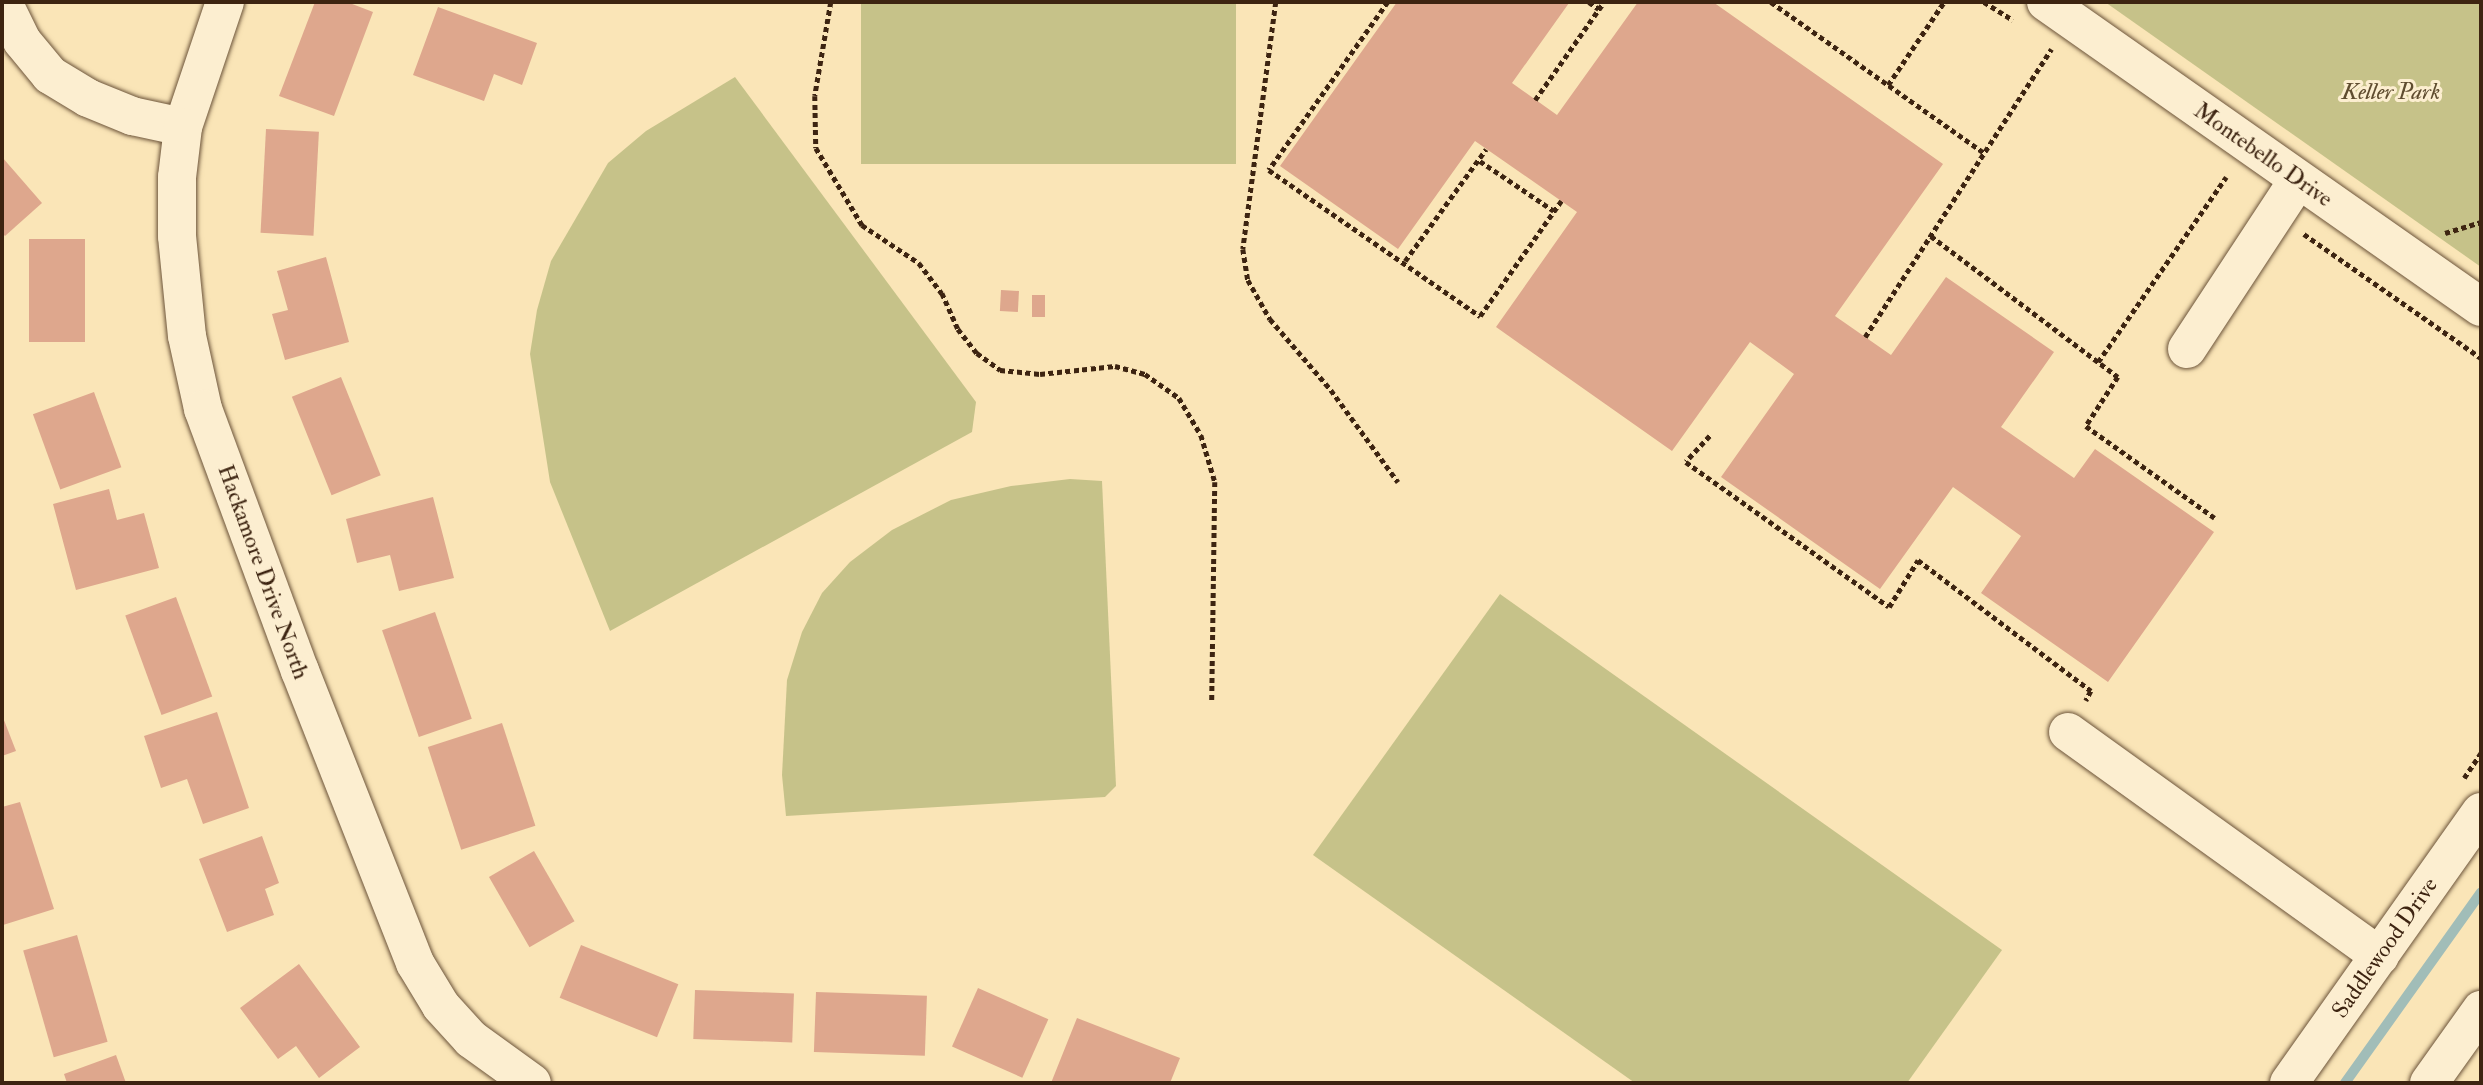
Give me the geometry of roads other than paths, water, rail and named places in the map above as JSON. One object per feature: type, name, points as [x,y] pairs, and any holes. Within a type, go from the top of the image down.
[{"type":"street","points":[[3,2],[22,41],[50,75],[132,116],[183,127]]},
{"type":"street","name":"Hackamore Drive North","points":[[225,2],[183,127],[177,236],[187,336],[208,422],[415,963],[441,1006],[471,1039],[532,1083]]},
{"type":"street","name":"Montebello Drive","points":[[2046,2],[2481,307]]},
{"type":"street","points":[[2187,349],[2298,180]]},
{"type":"street","points":[[2068,732],[2379,956]]},
{"type":"street","name":"Saddlewood Drive","points":[[2289,1083],[2481,812]]},
{"type":"street","points":[[2429,1083],[2481,1010]]},
{"type":"waterway","points":[[2345,1083],[2481,892]]},
{"type":"park label","name":"Keller Park","points":[[2391,92]]}]
